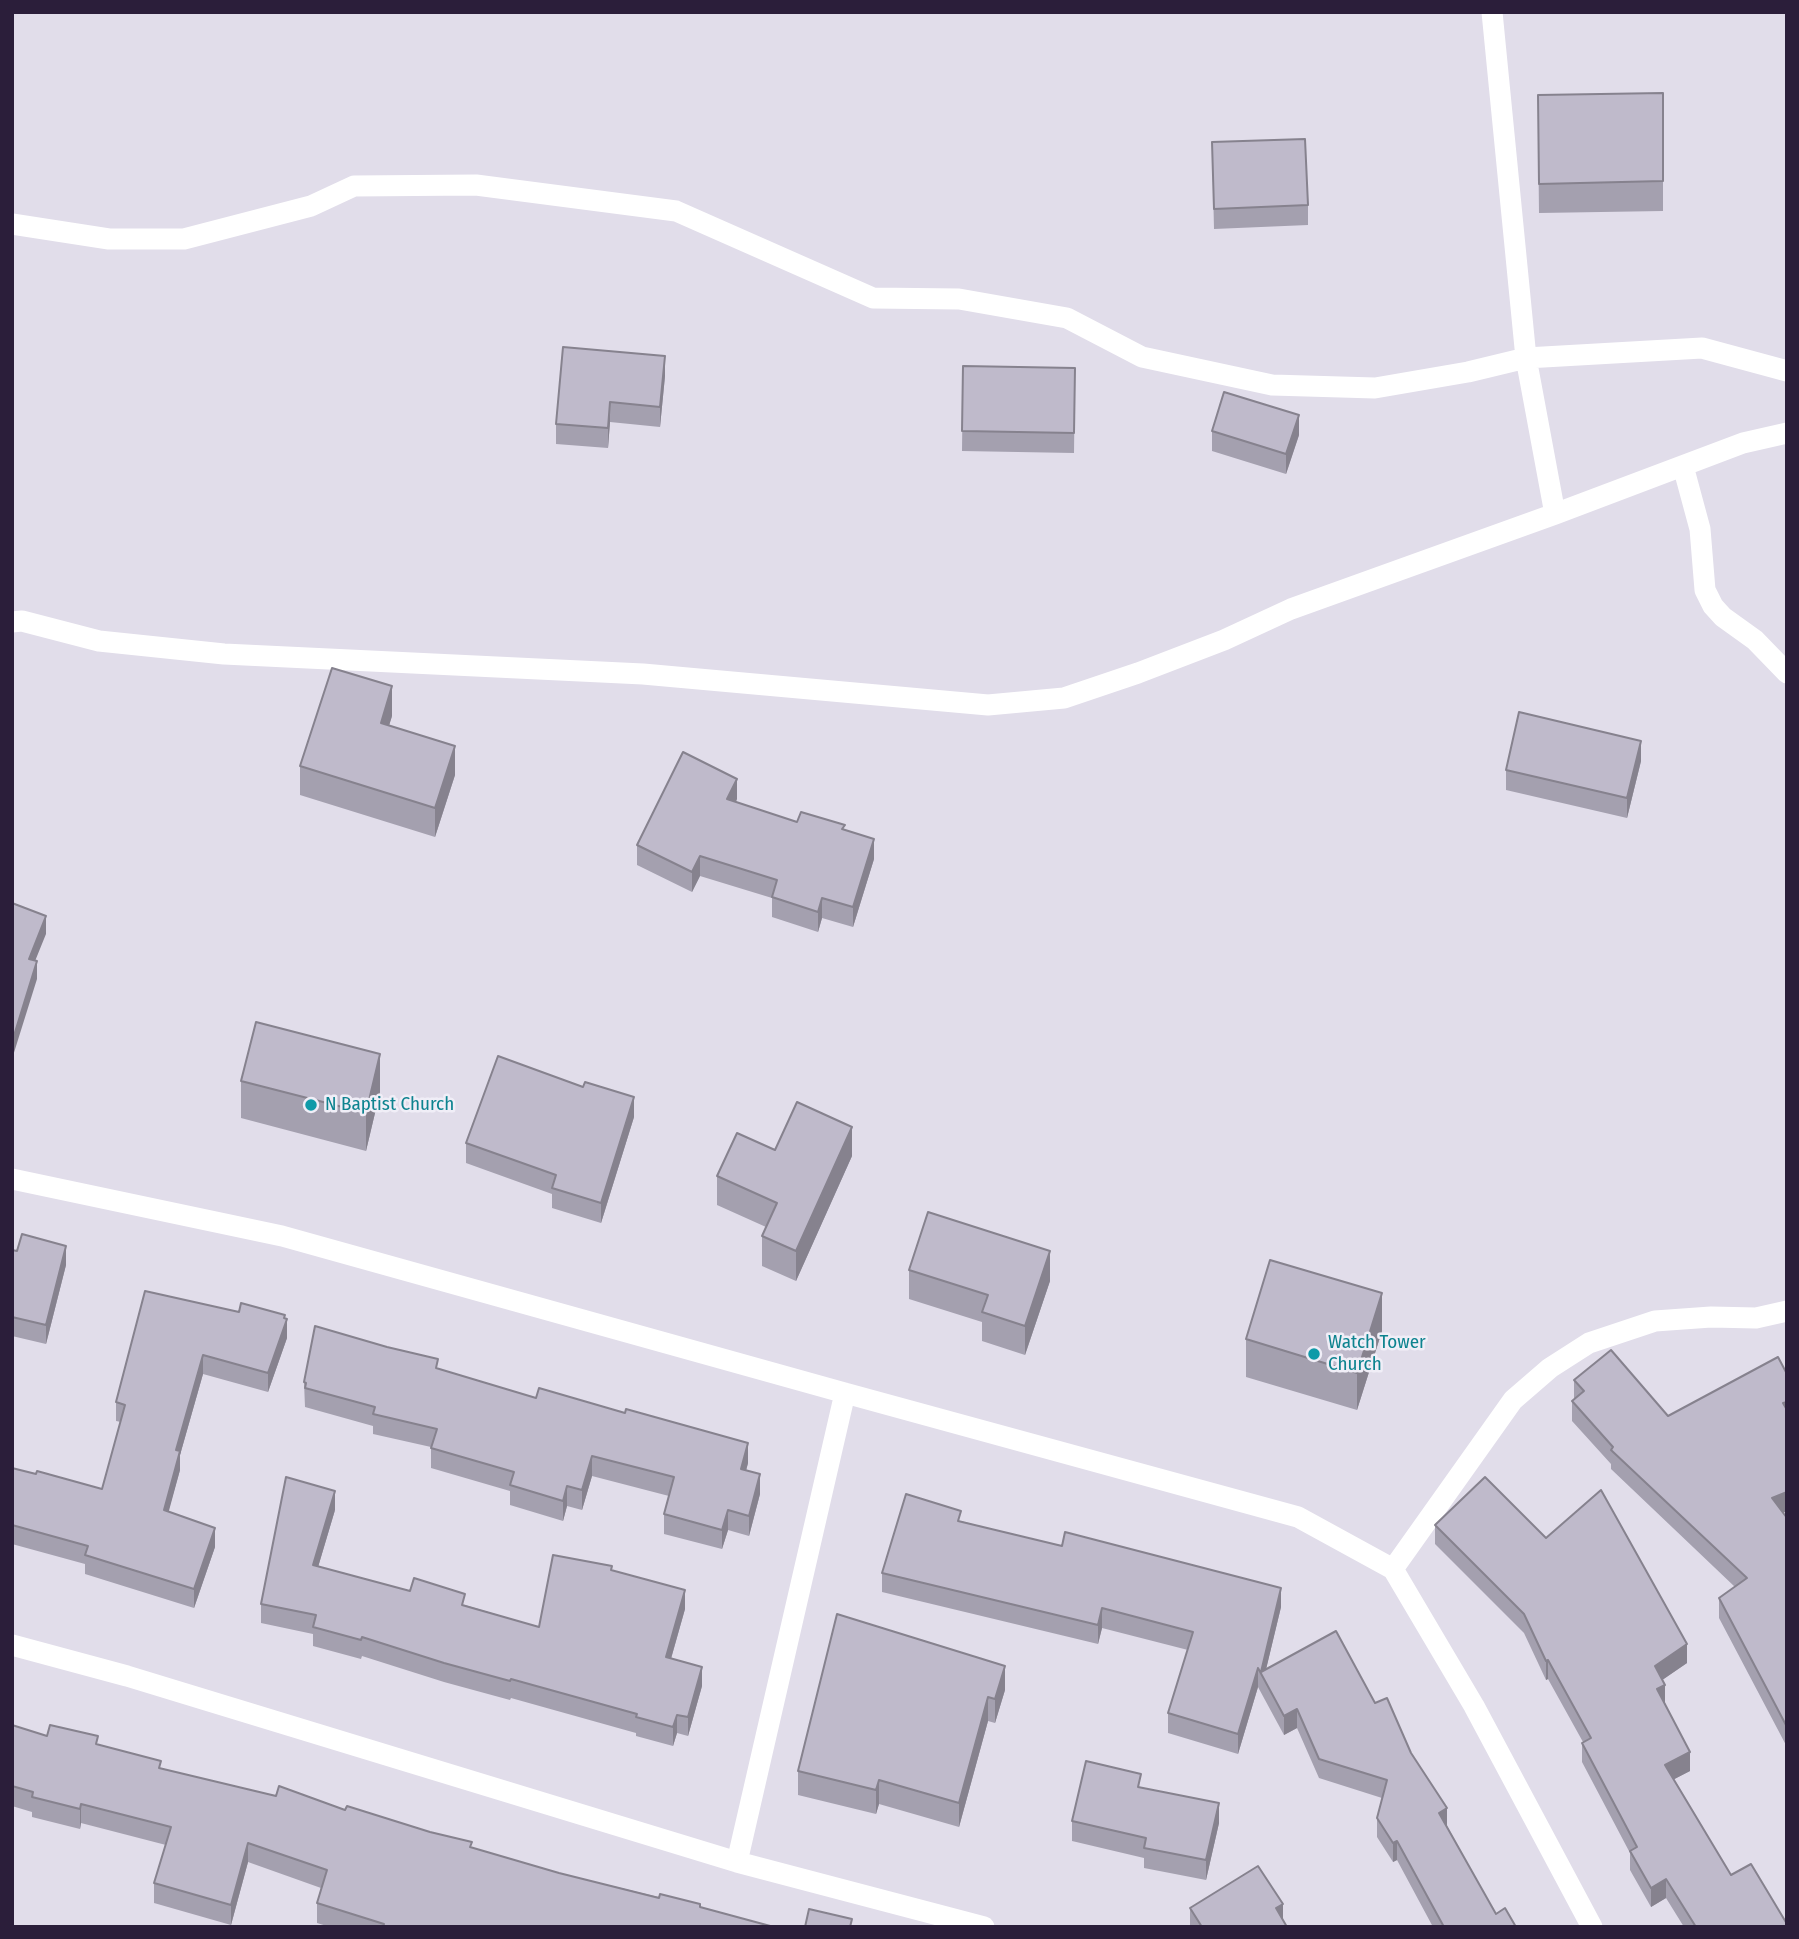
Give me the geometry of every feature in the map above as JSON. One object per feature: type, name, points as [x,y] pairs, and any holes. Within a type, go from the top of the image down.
[{"type":"street","points":[[1492,12],[1527,359],[1555,514]]},
{"type":"street","points":[[12,223],[109,239],[184,239],[311,206],[354,186],[476,185],[676,211],[873,298],[959,299],[1068,318],[1142,357],[1272,385],[1375,388],[1527,359],[1702,348],[1787,371]]},
{"type":"street","points":[[12,622],[22,621],[99,641],[224,654],[643,674],[988,705],[1064,698],[1224,640],[1291,609],[1743,443],[1787,433]]},
{"type":"street","points":[[1683,466],[1700,529],[1705,590],[1713,606],[1723,617],[1755,640],[1787,673]]},
{"type":"street","points":[[12,1179],[282,1236],[1298,1517],[1393,1569],[1474,1706],[1592,1927]]},
{"type":"street","points":[[1393,1569],[1513,1400],[1550,1368],[1589,1343],[1655,1321],[1712,1317],[1756,1318],[1787,1311]]},
{"type":"street","points":[[737,1862],[845,1393]]},
{"type":"street","points":[[12,1645],[127,1676],[737,1862],[984,1927]]},
{"type":"building","points":[[1663,93],[1663,181],[1539,184],[1538,95]]},
{"type":"building","points":[[1305,139],[1308,205],[1214,209],[1212,142]]},
{"type":"building","points":[[563,347],[665,356],[660,407],[610,402],[608,428],[556,424]]},
{"type":"building","points":[[963,366],[1075,368],[1074,433],[962,431]]},
{"type":"building","points":[[1224,392],[1299,415],[1286,454],[1212,431]]},
{"type":"building","points":[[332,668],[392,686],[381,723],[455,746],[435,808],[300,766]]},
{"type":"building","points":[[1519,712],[1641,741],[1627,798],[1506,770]]},
{"type":"building","points":[[683,752],[737,779],[727,799],[797,822],[801,812],[845,825],[842,829],[874,839],[853,907],[822,898],[818,912],[772,897],[777,880],[700,856],[692,872],[637,845]]},
{"type":"building","points":[[12,903],[46,916],[29,959],[37,961],[12,1042]]},
{"type":"building","points":[[256,1022],[380,1054],[366,1113],[241,1081]]},
{"type":"building","points":[[498,1056],[583,1087],[585,1082],[634,1097],[601,1203],[552,1188],[556,1175],[466,1143]]},
{"type":"building","points":[[797,1102],[852,1127],[796,1251],[762,1236],[777,1203],[717,1176],[737,1133],[775,1150]]},
{"type":"building","points":[[928,1212],[1050,1251],[1025,1326],[982,1312],[988,1295],[909,1270]]},
{"type":"building","points":[[22,1234],[66,1246],[46,1325],[12,1317],[12,1250],[17,1251]]},
{"type":"building","points":[[1270,1260],[1382,1293],[1357,1373],[1246,1339]]},
{"type":"building","points":[[145,1291],[239,1312],[241,1303],[285,1315],[284,1318],[287,1319],[268,1373],[203,1355],[176,1450],[180,1451],[164,1510],[215,1528],[194,1589],[85,1555],[88,1546],[12,1525],[12,1468],[36,1474],[37,1471],[102,1489],[125,1405],[116,1402]]},
{"type":"building","points":[[315,1326],[438,1359],[436,1368],[536,1398],[539,1388],[625,1413],[626,1409],[748,1443],[741,1469],[760,1474],[749,1516],[728,1510],[722,1530],[664,1514],[674,1477],[592,1456],[582,1490],[567,1486],[563,1501],[510,1485],[514,1472],[431,1448],[437,1429],[373,1414],[375,1407],[305,1388]]},
{"type":"building","points":[[1611,1350],[1668,1416],[1778,1357],[1787,1374],[1787,1402],[1783,1403],[1787,1410],[1787,1492],[1772,1498],[1787,1518],[1787,1727],[1719,1598],[1747,1578],[1611,1450],[1613,1447],[1572,1401],[1584,1391],[1574,1380]]},
{"type":"building","points":[[286,1477],[335,1491],[313,1565],[410,1591],[414,1578],[465,1594],[462,1605],[539,1627],[553,1555],[612,1566],[611,1570],[685,1590],[666,1657],[702,1667],[688,1717],[677,1715],[673,1727],[636,1717],[637,1714],[444,1663],[362,1637],[361,1640],[313,1627],[316,1615],[261,1604]]},
{"type":"building","points":[[1485,1477],[1546,1538],[1601,1490],[1687,1644],[1655,1666],[1665,1685],[1657,1689],[1690,1752],[1665,1765],[1731,1875],[1751,1864],[1787,1927],[1696,1927],[1666,1879],[1651,1888],[1630,1851],[1637,1847],[1582,1743],[1591,1738],[1548,1660],[1546,1661],[1524,1614],[1435,1525]]},
{"type":"building","points":[[906,1494],[961,1511],[958,1521],[1062,1546],[1065,1532],[1281,1588],[1261,1672],[1336,1631],[1375,1703],[1387,1698],[1411,1753],[1447,1808],[1439,1813],[1496,1914],[1505,1908],[1516,1927],[1444,1927],[1397,1841],[1393,1843],[1377,1818],[1387,1780],[1319,1759],[1297,1709],[1284,1716],[1258,1668],[1238,1734],[1168,1713],[1193,1632],[1102,1608],[1098,1625],[882,1573]]},
{"type":"building","points":[[837,1614],[1005,1666],[995,1699],[988,1697],[959,1803],[879,1780],[876,1790],[798,1771]]},
{"type":"building","points":[[12,1725],[47,1736],[50,1725],[98,1736],[96,1744],[161,1761],[159,1768],[276,1796],[279,1786],[345,1810],[347,1806],[472,1842],[470,1847],[559,1873],[659,1898],[660,1894],[700,1904],[700,1907],[774,1927],[383,1927],[384,1924],[317,1903],[327,1870],[248,1843],[231,1905],[154,1883],[171,1827],[81,1804],[80,1809],[32,1797],[33,1792],[12,1786]]},
{"type":"building","points":[[1086,1761],[1141,1774],[1138,1787],[1219,1803],[1206,1860],[1144,1848],[1146,1838],[1072,1821]]},
{"type":"building","points":[[1258,1866],[1283,1904],[1276,1908],[1287,1927],[1202,1927],[1190,1908]]},
{"type":"building","points":[[809,1909],[852,1919],[850,1927],[805,1927]]},
{"type":"place","name":"N Baptist Church","points":[[311,1105]]},
{"type":"place","name":"Watch Tower Church","points":[[1314,1354]]}]
